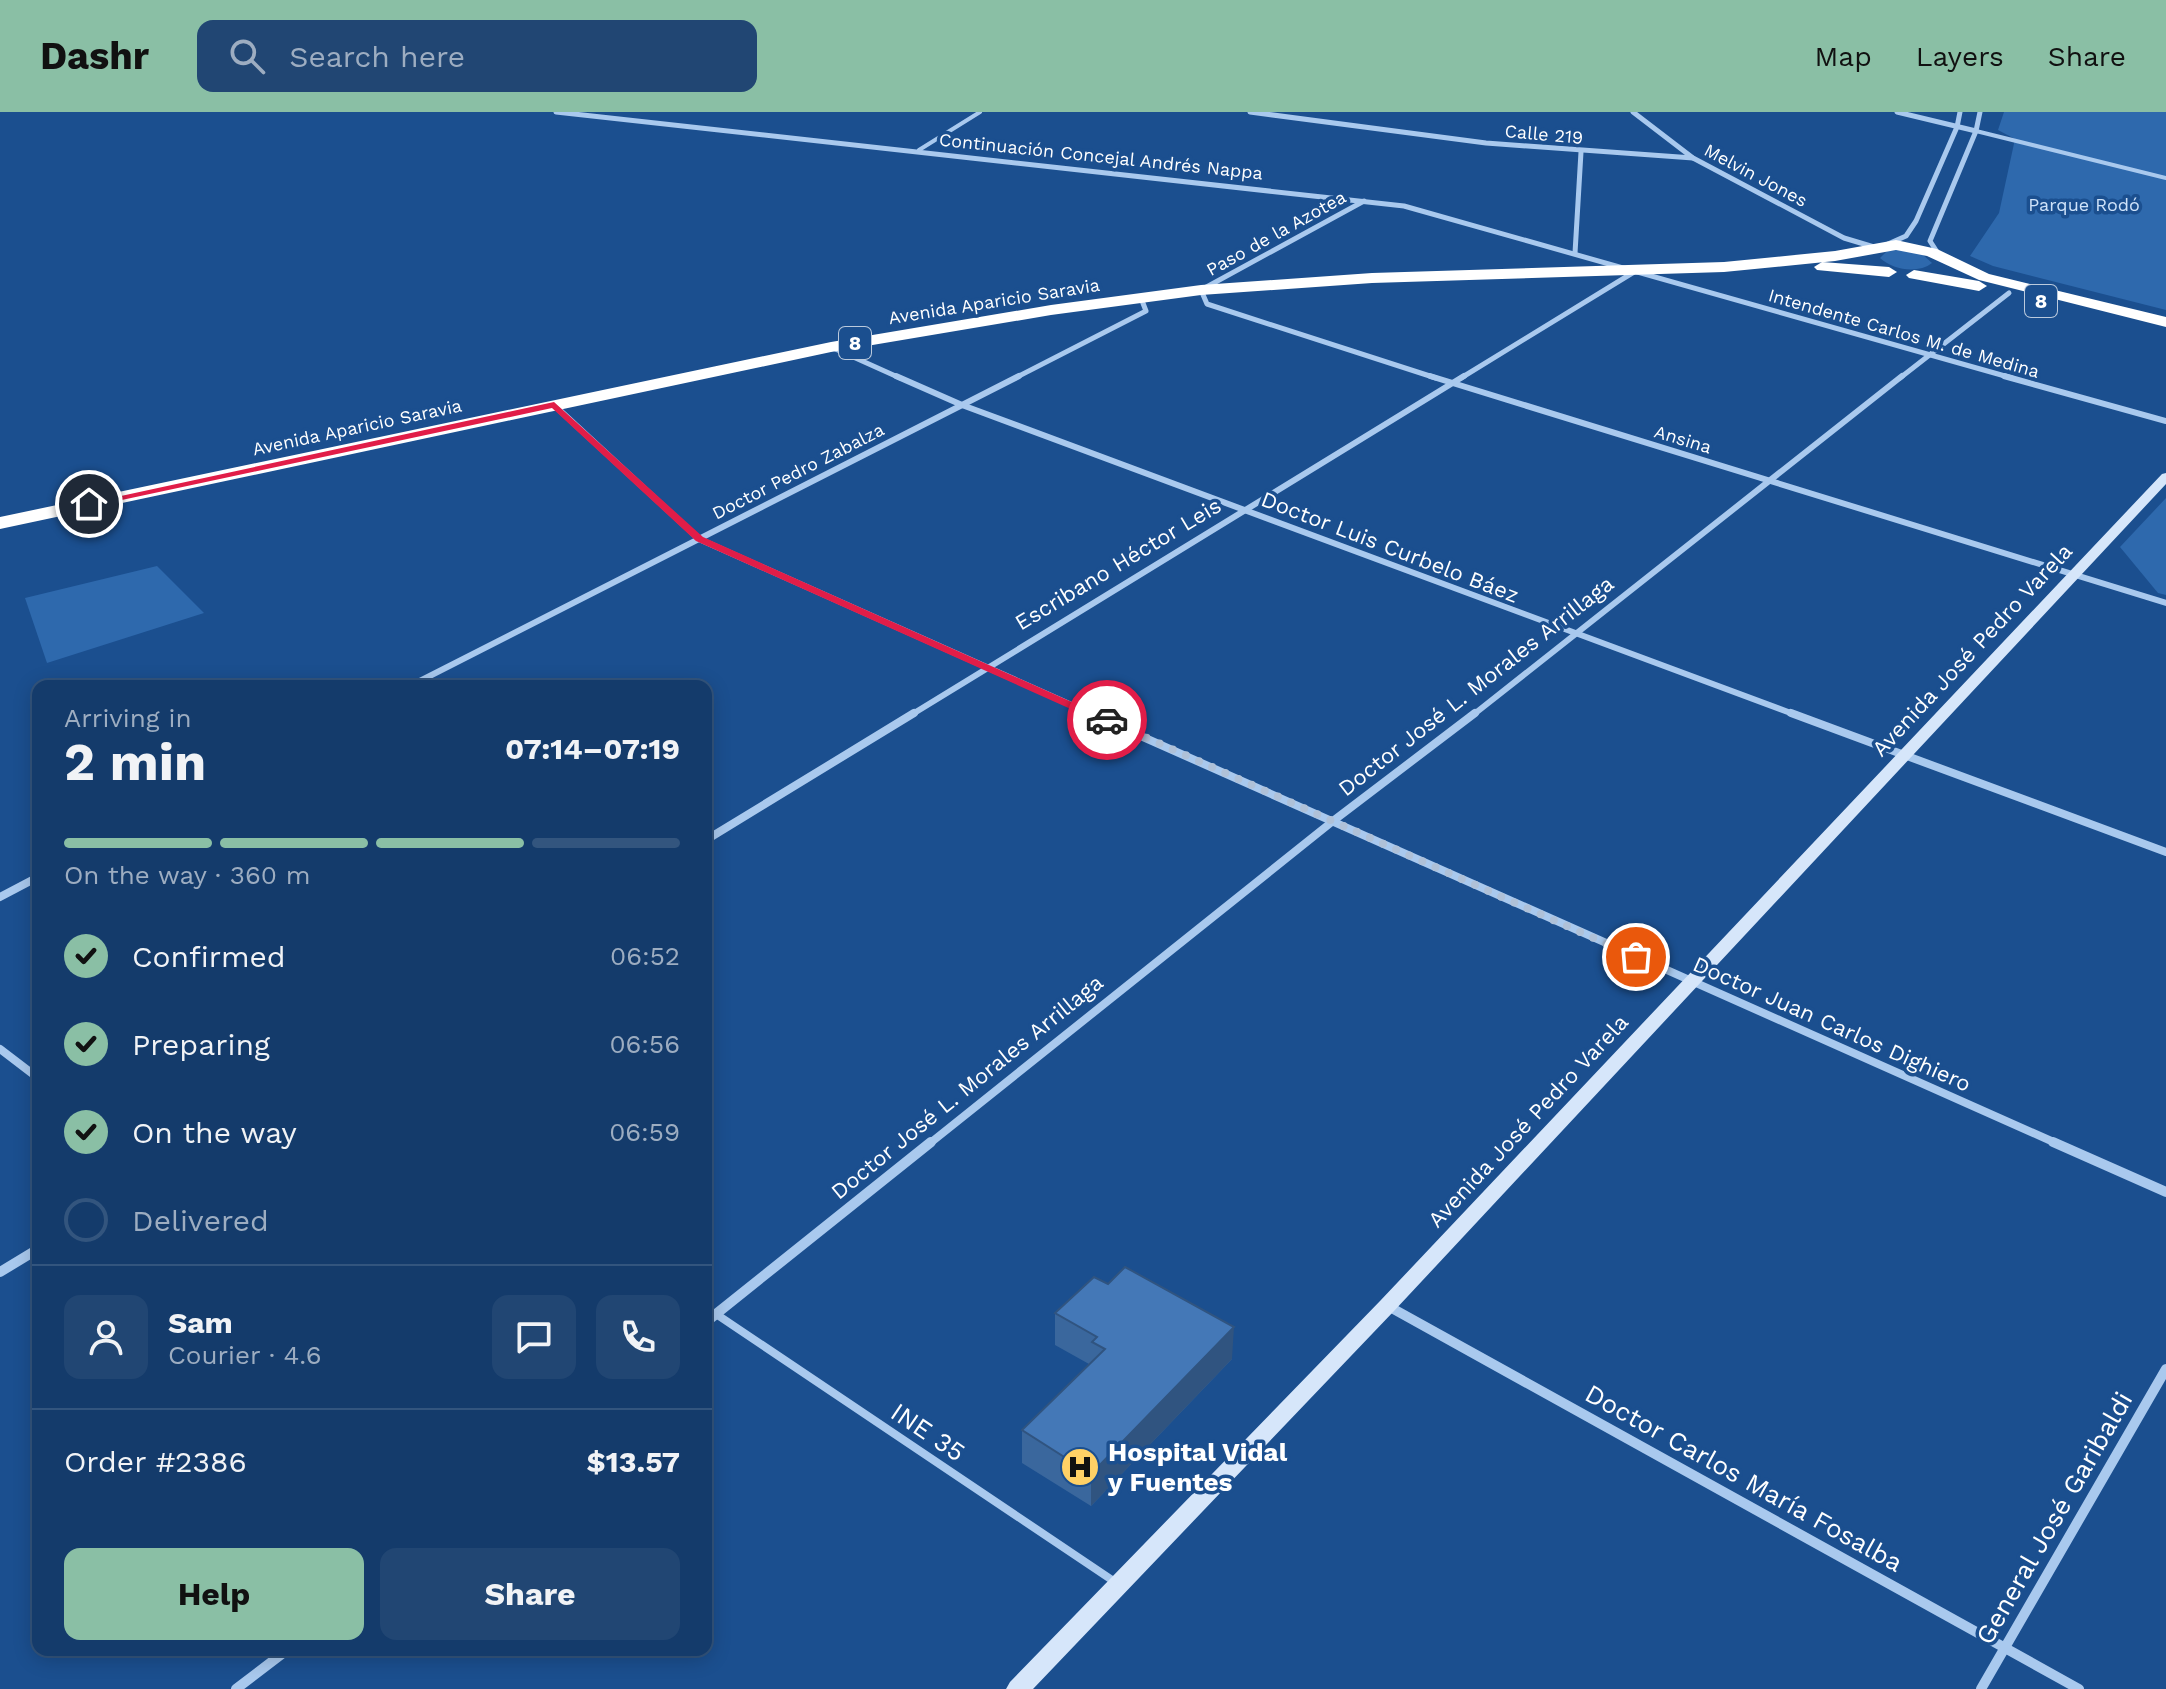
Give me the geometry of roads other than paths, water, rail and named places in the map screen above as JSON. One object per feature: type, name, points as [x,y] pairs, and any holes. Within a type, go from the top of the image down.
[{"type":"highway","name":"8","points":[[1875,248],[1908,246],[1984,277],[2166,322]]},
{"type":"highway","name":"Avenida Aparicio Saravia","points":[[1724,267],[1875,248]]},
{"type":"highway","points":[[1875,248],[1864,254],[1869,264],[1889,272]]},
{"type":"highway","points":[[1914,275],[1943,269],[1942,258]]},
{"type":"highway","name":"Avenida Aparicio Saravia","points":[[0,523],[831,347],[1051,310],[1201,290],[1460,274],[1634,272],[1724,267],[1823,267],[1889,272]]},
{"type":"highway","name":"8","points":[[1889,272],[2009,293],[2166,333]]},
{"type":"street","name":"Continuación Concejal Andrés Nappa","points":[[556,112],[1365,201],[1434,212],[1634,272]]},
{"type":"street","name":"Calle 219","points":[[1250,112],[1581,152],[1693,158]]},
{"type":"street","name":"Melvin Jones","points":[[1633,112],[1693,158],[1844,238],[1875,248]]},
{"type":"street","points":[[1897,112],[1976,131]]},
{"type":"street","points":[[1875,248],[1906,236],[1916,221],[1957,127],[1960,112]]},
{"type":"street","points":[[1942,258],[1930,241],[1976,131],[1980,112]]},
{"type":"street","points":[[1575,253],[1581,152]]},
{"type":"street","name":"Paso de la Azotea","points":[[1201,290],[1365,201]]},
{"type":"street","name":"Intendente Carlos M. de Medina","points":[[1634,272],[2166,421]]},
{"type":"street","name":"Escribano Héctor Leis","points":[[712,836],[1634,272]]},
{"type":"street","name":"Ansina","points":[[1201,290],[1207,304],[1452,383],[2078,573],[2166,603]]},
{"type":"street","name":"Doctor José L. Morales Arrillaga","points":[[712,1317],[1333,821],[1576,636],[1769,479],[2009,293]]},
{"type":"street","name":"Doctor Pedro Zabalza","points":[[422,680],[1146,311],[1141,298]]},
{"type":"street","name":"Doctor Luis Curbelo Báez","points":[[831,347],[962,405],[1576,636],[2166,852]]},
{"type":"street","name":"Doctor Juan Carlos Dighiero","points":[[554,405],[699,539],[2166,1192]]},
{"type":"street","name":"Avenida José Pedro Varela","points":[[1018,1689],[1387,1306],[2166,477]]},
{"type":"street","points":[[0,897],[32,880]]},
{"type":"street","points":[[0,1049],[32,1073]]},
{"type":"street","points":[[0,1272],[32,1253]]},
{"type":"street","name":"Doctor Carlos María Fosalba","points":[[1387,1306],[2079,1689]]},
{"type":"street","name":"General José Garibaldi","points":[[1981,1689],[2166,1369]]},
{"type":"street","points":[[236,1689],[279,1656]]},
{"type":"lane","points":[[919,150],[980,112]]},
{"type":"lane","points":[[1976,131],[2166,178]]},
{"type":"lane","name":"INE 35","points":[[716,1314],[1117,1584]]},
{"type":"place","name":"Hospital Vidal y Fuentes","points":[[1080,1467]]},
{"type":"park label","name":"Parque Rodó","points":[[2084,204]]}]
